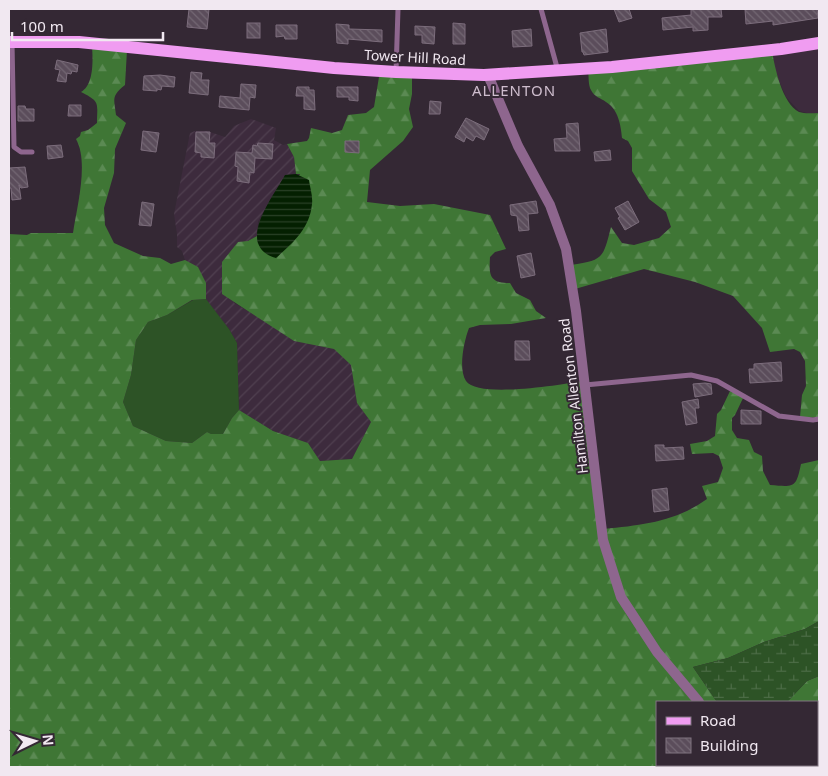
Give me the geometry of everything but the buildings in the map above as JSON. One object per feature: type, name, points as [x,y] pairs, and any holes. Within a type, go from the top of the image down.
[{"type":"main road","name":"Tower Hill Road","points":[[10,42],[79,42],[396,72],[488,75],[558,71],[700,58],[819,43]]},
{"type":"street","name":"Hamilton Allenton Road","points":[[488,75],[518,146],[550,205],[566,249],[576,311],[603,540],[621,597],[657,652],[698,701]]},
{"type":"lane","points":[[396,72],[398,9]]},
{"type":"lane","points":[[541,9],[558,71]]},
{"type":"lane","points":[[10,42],[14,147],[21,152],[32,152]]},
{"type":"lane","points":[[585,386],[691,375],[716,381],[779,416],[819,419]]},
{"type":"shaded area","points":[[819,42],[819,113],[810,114],[799,111],[786,97],[776,74],[772,51]]},
{"type":"shaded area","points":[[251,119],[276,128],[274,140],[283,145],[287,144],[294,157],[296,174],[285,175],[258,221],[257,236],[248,241],[234,303],[264,320],[294,341],[334,348],[351,365],[357,403],[371,422],[352,459],[320,461],[308,443],[273,431],[239,410],[237,343],[229,329],[206,300],[189,263],[185,260],[182,251],[177,247],[174,214],[190,133],[207,131],[225,137],[234,126]]},
{"type":"shaded area","points":[[296,174],[309,180],[312,198],[311,213],[300,234],[276,258],[264,252],[258,243],[257,232],[260,220],[285,175]]},
{"type":"green space","points":[[92,46],[127,50],[125,85],[117,92],[114,98],[116,115],[126,123],[115,149],[114,173],[104,208],[105,225],[114,243],[143,256],[160,258],[171,264],[185,260],[198,267],[206,283],[206,299],[192,300],[167,315],[148,322],[136,340],[131,375],[123,402],[133,426],[166,441],[192,443],[207,432],[223,434],[239,410],[273,431],[308,443],[320,461],[352,459],[371,422],[357,403],[351,365],[334,349],[294,341],[222,294],[222,262],[238,242],[248,241],[257,236],[258,244],[300,174],[296,174],[294,157],[287,144],[307,141],[311,128],[332,133],[342,130],[348,115],[366,113],[374,107],[380,71],[412,72],[412,94],[409,109],[413,127],[403,141],[370,170],[367,202],[400,206],[434,204],[490,215],[506,249],[495,252],[490,257],[490,273],[492,277],[494,280],[503,283],[510,283],[516,293],[530,300],[536,311],[546,318],[511,324],[480,325],[469,328],[462,362],[464,376],[466,381],[474,386],[503,390],[584,381],[604,529],[645,524],[670,518],[695,507],[707,499],[702,486],[718,482],[723,468],[719,456],[713,453],[692,454],[690,444],[707,441],[715,436],[717,414],[721,410],[730,391],[744,396],[732,418],[732,430],[737,438],[749,440],[754,452],[762,456],[763,471],[770,485],[789,486],[793,484],[798,478],[801,464],[819,460],[819,621],[805,629],[764,642],[728,658],[693,667],[716,701],[656,701],[656,766],[774,766],[9,767],[9,234],[73,233],[82,172],[80,149],[76,139],[80,136],[81,132],[88,130],[97,123],[95,101],[81,92],[88,84],[92,65]]},
{"type":"green space","points":[[772,51],[780,85],[788,101],[799,112],[819,113],[819,418],[800,417],[802,395],[806,386],[805,361],[800,352],[794,349],[770,352],[762,328],[733,296],[695,282],[644,269],[575,289],[571,265],[590,261],[600,256],[606,246],[611,227],[622,243],[634,245],[659,238],[671,227],[666,212],[649,199],[632,171],[632,148],[628,141],[622,138],[620,123],[616,113],[610,105],[592,92],[589,86],[588,70]]},
{"type":"green space","points":[[206,299],[229,329],[237,343],[239,410],[223,434],[207,432],[192,443],[166,441],[133,426],[123,402],[131,375],[136,340],[148,322],[167,315],[193,300]]},
{"type":"green space","points":[[819,621],[819,676],[807,681],[788,701],[716,701],[693,667],[728,658],[764,642],[805,629]]},
{"type":"green space","points":[[819,676],[818,724],[818,701],[788,701],[807,681]]},
{"type":"district","name":"ALLENTON","points":[[514,90]]}]
